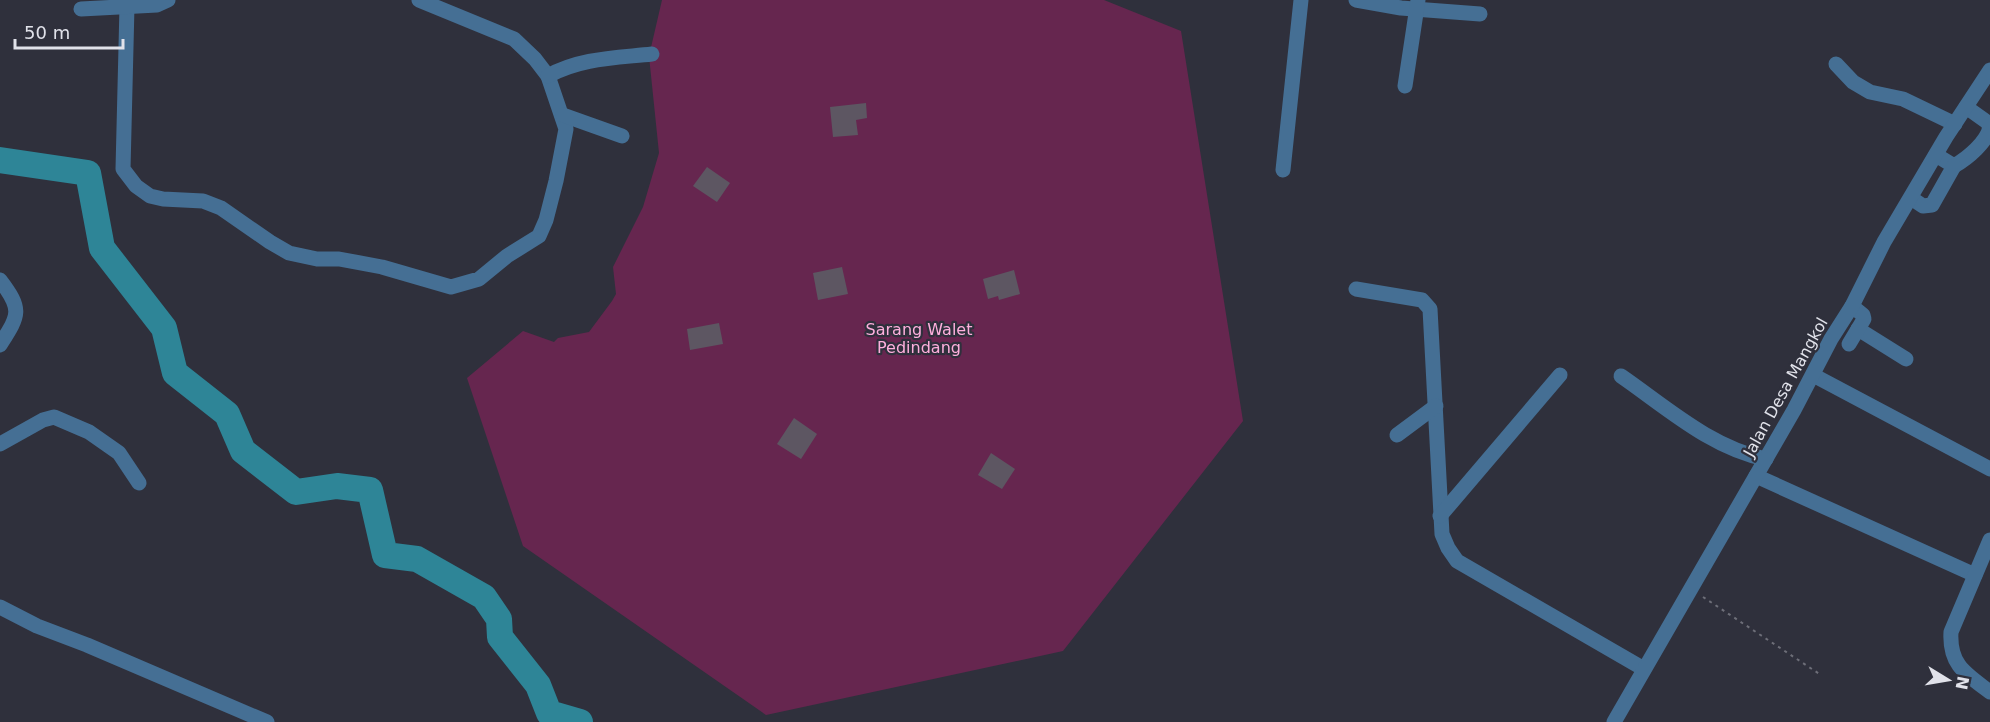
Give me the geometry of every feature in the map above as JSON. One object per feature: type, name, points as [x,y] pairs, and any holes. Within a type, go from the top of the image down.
[{"type":"street","points":[[81,9],[157,5],[168,0]]},
{"type":"street","points":[[127,6],[123,169],[136,186],[150,195],[163,199],[203,201],[221,208],[289,253],[382,267],[451,287],[479,279],[507,256],[539,236],[546,220],[562,158],[566,129],[548,76],[535,59],[514,39],[418,0]]},
{"type":"street","points":[[1283,170],[1301,0]]},
{"type":"street","points":[[1356,0],[1417,5],[1480,14]]},
{"type":"street","points":[[1405,86],[1417,5]]},
{"type":"street","points":[[548,76],[561,69],[594,60],[652,54]]},
{"type":"street","points":[[1836,64],[1853,82],[1870,92],[1904,99],[1955,124]]},
{"type":"street","name":"Jalan Desa Mangkol","points":[[1614,722],[1766,459],[1831,339],[1852,306],[1884,242],[1990,70]]},
{"type":"street","points":[[1911,198],[1923,206],[1932,205],[1954,166],[1969,156],[1988,133],[1990,126],[1987,122],[1966,107]]},
{"type":"street","points":[[563,115],[621,136]]},
{"type":"street","points":[[1936,155],[1954,166]]},
{"type":"street","points":[[0,280],[14,298],[16,310],[14,321],[0,345]]},
{"type":"street","points":[[1356,289],[1422,300],[1430,309],[1440,516],[1442,534],[1457,561],[1644,669]]},
{"type":"street","points":[[1849,344],[1864,317],[1852,306]]},
{"type":"street","points":[[1858,329],[1906,359]]},
{"type":"street","points":[[1440,516],[1560,375]]},
{"type":"street","points":[[1813,375],[1990,469]]},
{"type":"street","points":[[1621,376],[1683,420],[1730,449],[1766,459]]},
{"type":"street","points":[[1396,435],[1436,406]]},
{"type":"street","points":[[0,444],[43,420],[54,417],[89,432],[119,453],[139,483]]},
{"type":"street","points":[[1756,476],[1975,576]]},
{"type":"street","points":[[1990,543],[1951,632],[1950,646],[1955,660],[1964,672],[1990,692]]},
{"type":"street","points":[[0,607],[37,626],[87,645],[266,722]]},
{"type":"path","points":[[1691,589],[1821,675]]},
{"type":"green space","name":"Sarang Walet Pedindang","points":[[662,0],[1104,0],[1181,31],[1243,421],[1063,651],[766,715],[523,546],[467,378],[523,331],[554,342],[558,338],[589,332],[616,294],[613,267],[643,207],[659,153],[649,56]]},
{"type":"building","points":[[866,103],[867,118],[856,120],[858,135],[833,137],[830,107]]},
{"type":"building","points":[[707,167],[730,183],[717,202],[693,186]]},
{"type":"building","points":[[842,267],[848,294],[818,300],[813,273]]},
{"type":"building","points":[[1014,270],[1020,294],[999,300],[998,296],[988,299],[983,279]]},
{"type":"building","points":[[719,323],[723,344],[690,350],[687,329]]},
{"type":"building","points":[[794,418],[817,434],[801,459],[777,444]]},
{"type":"building","points":[[991,453],[1015,469],[1002,489],[978,475]]},
{"type":"waterway","points":[[0,160],[88,173],[102,248],[164,328],[175,373],[227,414],[243,451],[296,492],[337,486],[370,490],[385,555],[417,559],[484,597],[499,619],[500,637],[538,685],[549,713],[580,722]]}]
